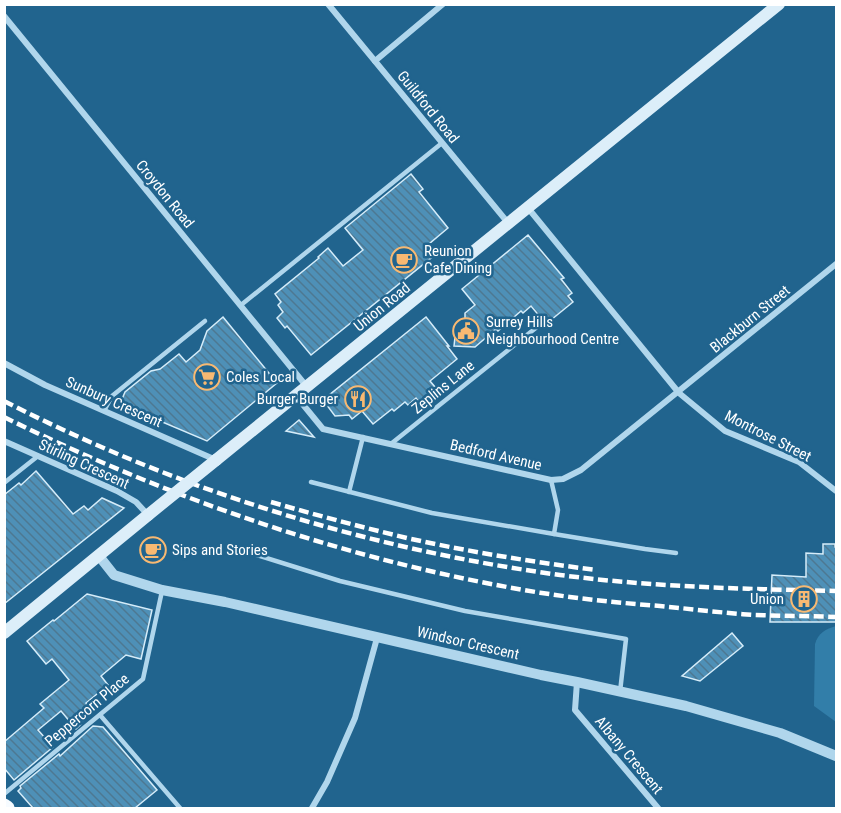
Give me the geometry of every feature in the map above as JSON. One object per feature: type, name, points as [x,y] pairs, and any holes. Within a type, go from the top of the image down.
[{"type":"main road","name":"Union Road","points":[[4,633],[779,4]]},
{"type":"street","name":"Guildford Road","points":[[328,4],[509,224]]},
{"type":"street","points":[[375,61],[443,4]]},
{"type":"street","name":"Croydon Road","points":[[4,16],[307,387]]},
{"type":"street","name":"Montrose Street","points":[[528,208],[679,393],[725,431],[799,462],[837,491]]},
{"type":"street","name":"Blackburn Street","points":[[679,393],[837,264]]},
{"type":"street","name":"Sunbury Crescent","points":[[4,363],[45,385],[216,460]]},
{"type":"street","name":"Bedford Avenue","points":[[296,396],[322,429],[551,480],[563,479],[581,470],[679,393]]},
{"type":"street","name":"Stirling Crescent","points":[[4,441],[117,491],[136,502],[148,515]]},
{"type":"street","name":"Windsor Crescent","points":[[99,556],[114,575],[162,590],[225,602],[686,706],[780,733],[837,756]]},
{"type":"street","points":[[312,808],[327,782],[355,718],[377,638]]},
{"type":"street","name":"Albany Crescent","points":[[578,682],[575,710],[658,808]]},
{"type":"lane","points":[[241,305],[442,143]]},
{"type":"lane","points":[[104,411],[112,396],[205,321]]},
{"type":"lane","name":"Zeplins Lane","points":[[392,443],[537,327]]},
{"type":"lane","points":[[349,492],[363,437]]},
{"type":"lane","points":[[4,483],[38,456]]},
{"type":"lane","points":[[551,480],[558,510],[554,534]]},
{"type":"lane","points":[[311,482],[432,513],[676,553]]},
{"type":"lane","points":[[241,550],[340,581],[465,611],[626,639],[620,692]]},
{"type":"lane","name":"Peppercorn Place","points":[[4,794],[143,679],[162,590]]},
{"type":"lane","points":[[100,715],[180,808]]},
{"type":"shaded area","points":[[836,626],[836,722],[814,706],[815,644],[823,632]]},
{"type":"building","points":[[411,174],[423,189],[419,192],[448,228],[429,244],[436,254],[311,355],[287,326],[285,328],[277,318],[283,312],[278,305],[281,302],[275,294],[328,248],[343,266],[363,250],[345,228]]},
{"type":"building","points":[[528,235],[564,278],[561,279],[572,293],[568,296],[573,302],[546,324],[531,306],[523,313],[521,311],[498,331],[496,329],[475,347],[454,346],[456,328],[465,320],[465,313],[475,305],[462,289]]},
{"type":"building","name":"Coles Local","points":[[223,317],[277,383],[207,441],[120,404],[125,392],[151,371],[160,369],[179,354],[186,362],[200,350],[207,331]]},
{"type":"building","points":[[426,317],[457,359],[430,381],[441,394],[424,408],[416,398],[408,405],[405,402],[373,424],[362,411],[352,419],[349,415],[335,416],[323,400]]},
{"type":"building","points":[[299,420],[314,437],[286,431]]},
{"type":"building","points":[[36,471],[73,514],[84,506],[88,510],[102,498],[124,508],[4,604],[4,495],[19,483],[21,485]]},
{"type":"building","name":"Union","points":[[823,544],[835,544],[837,547],[837,622],[770,622],[772,575],[806,577],[806,553],[823,554]]},
{"type":"building","points":[[87,594],[152,610],[141,659],[126,655],[101,676],[108,685],[86,703],[93,712],[76,729],[61,711],[38,730],[53,747],[14,780],[4,768],[4,742],[44,708],[40,704],[69,680],[52,659],[46,664],[27,641]]},
{"type":"building","points":[[732,633],[743,646],[700,681],[682,676]]},
{"type":"building","points":[[93,726],[103,727],[157,790],[135,808],[33,808],[18,791],[20,786],[59,754],[60,756]]},
{"type":"railway","points":[[4,401],[70,433],[205,488],[275,512],[416,549],[488,564],[594,579],[698,587],[836,591]]},
{"type":"railway","points":[[4,417],[134,476],[200,502],[267,525],[403,565],[472,580],[586,599],[743,614],[836,617]]},
{"type":"railway","points":[[271,502],[407,538],[549,564],[596,570]]},
{"type":"place","name":"Reunion Cafe Dining","points":[[404,260]]},
{"type":"place","name":"Surrey Hills Neighbourhood Centre","points":[[466,331]]},
{"type":"place","name":"Coles Local","points":[[207,377]]},
{"type":"place","name":"Burger Burger","points":[[358,399]]},
{"type":"place","name":"Sips and Stories","points":[[153,550]]},
{"type":"place","name":"Union","points":[[804,599]]}]
